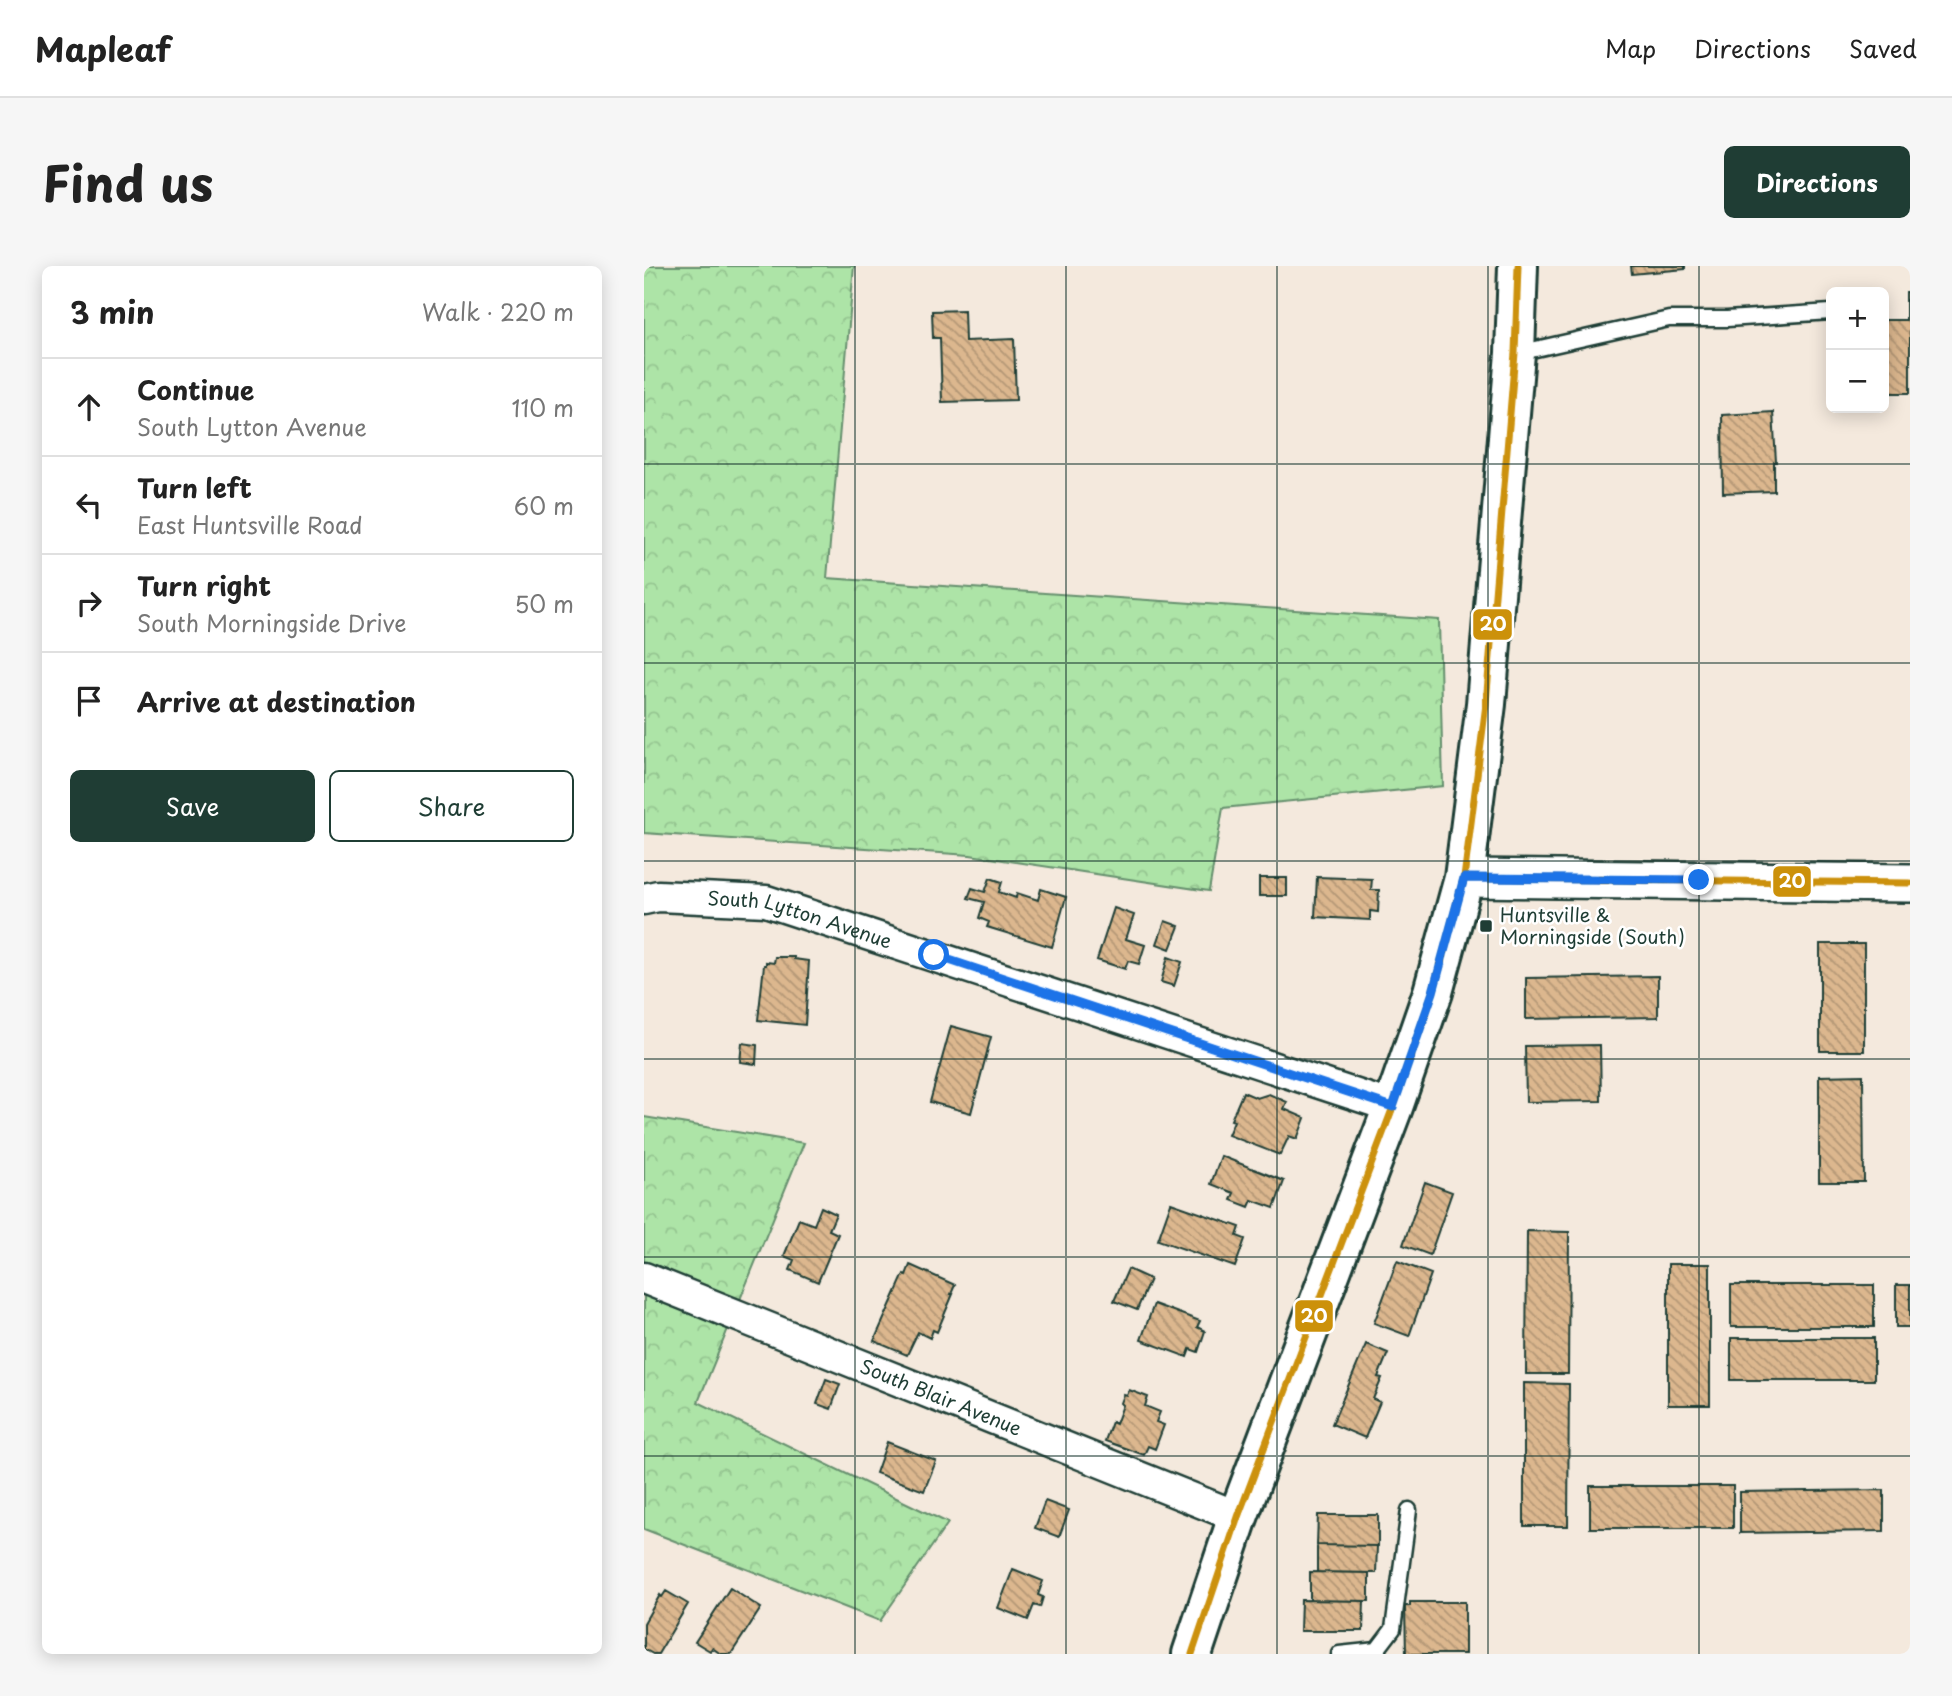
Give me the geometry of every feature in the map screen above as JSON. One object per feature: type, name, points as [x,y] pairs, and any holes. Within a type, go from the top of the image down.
[{"type":"main road","points":[[1192,1654],[1238,1517],[1393,1107],[1433,992],[1464,878],[1486,704],[1515,353],[1518,266]]},
{"type":"street","points":[[1464,878],[1910,883]]},
{"type":"street","name":"South Lytton Avenue","points":[[644,899],[658,896],[766,901],[1393,1107]]},
{"type":"street","name":"South Blair Avenue","points":[[644,1278],[1238,1517]]},
{"type":"lane","points":[[1515,353],[1669,319],[1727,319],[1826,312]]},
{"type":"lane","points":[[1339,1654],[1377,1650],[1393,1629],[1409,1510]]},
{"type":"green space","points":[[644,266],[854,266],[827,578],[1439,620],[1443,786],[1223,808],[1209,891],[970,855],[644,833]]},
{"type":"green space","points":[[644,1117],[804,1143],[698,1402],[948,1523],[880,1621],[644,1529]]},
{"type":"building","points":[[1631,266],[1685,266],[1685,269],[1632,274]]},
{"type":"building","points":[[1906,292],[1910,292],[1910,393],[1889,393],[1889,320],[1906,320]]},
{"type":"building","points":[[964,310],[965,341],[1014,339],[1016,400],[942,402],[940,338],[933,338],[932,311]]},
{"type":"building","points":[[1773,412],[1776,462],[1774,491],[1723,493],[1722,415]]},
{"type":"building","points":[[1317,877],[1372,879],[1371,890],[1379,890],[1378,912],[1370,911],[1370,920],[1315,917]]},
{"type":"building","points":[[990,878],[1002,882],[999,892],[1016,898],[1017,893],[1038,900],[1041,889],[1066,897],[1052,947],[987,927],[989,922],[979,918],[984,902],[968,898],[972,888],[985,892]]},
{"type":"building","points":[[1259,878],[1287,878],[1287,896],[1259,896]]},
{"type":"building","points":[[1114,908],[1134,915],[1126,939],[1145,945],[1139,964],[1128,961],[1125,969],[1097,960]]},
{"type":"building","points":[[1165,921],[1179,926],[1170,949],[1157,944]]},
{"type":"building","points":[[1820,944],[1864,944],[1864,1051],[1820,1051]]},
{"type":"building","points":[[775,957],[794,957],[809,961],[805,1025],[758,1020],[764,965],[766,962],[774,963]]},
{"type":"building","points":[[1168,957],[1182,962],[1174,986],[1161,982]]},
{"type":"building","points":[[1658,976],[1658,1017],[1526,1019],[1526,978]]},
{"type":"building","points":[[951,1026],[991,1037],[971,1113],[930,1102]]},
{"type":"building","points":[[742,1043],[757,1045],[756,1064],[740,1062]]},
{"type":"building","points":[[1600,1045],[1601,1101],[1526,1102],[1525,1046]]},
{"type":"building","points":[[1863,1075],[1864,1182],[1819,1182],[1819,1076]]},
{"type":"building","points":[[1243,1092],[1257,1098],[1269,1094],[1287,1102],[1284,1109],[1305,1118],[1297,1139],[1289,1136],[1280,1155],[1228,1135],[1234,1121],[1231,1120]]},
{"type":"building","points":[[1221,1156],[1284,1181],[1274,1208],[1252,1200],[1249,1207],[1231,1200],[1234,1193],[1211,1184]]},
{"type":"building","points":[[1425,1182],[1452,1192],[1430,1255],[1403,1245]]},
{"type":"building","points":[[1171,1203],[1240,1227],[1237,1236],[1245,1239],[1235,1267],[1158,1240]]},
{"type":"building","points":[[821,1207],[836,1214],[829,1230],[838,1234],[818,1282],[790,1270],[794,1260],[784,1256],[799,1219],[814,1225]]},
{"type":"building","points":[[1527,1231],[1569,1232],[1568,1374],[1526,1374]]},
{"type":"building","points":[[1397,1261],[1431,1274],[1409,1336],[1374,1323]]},
{"type":"building","points":[[1668,1264],[1710,1264],[1710,1405],[1668,1405]]},
{"type":"building","points":[[910,1265],[955,1285],[937,1332],[933,1330],[930,1338],[918,1332],[907,1355],[874,1341]]},
{"type":"building","points":[[1128,1269],[1150,1279],[1137,1310],[1114,1301]]},
{"type":"building","points":[[1731,1285],[1874,1285],[1874,1327],[1731,1327]]},
{"type":"building","points":[[1896,1285],[1910,1285],[1910,1327],[1896,1327]]},
{"type":"building","points":[[1154,1304],[1200,1321],[1197,1327],[1205,1331],[1198,1352],[1190,1349],[1187,1357],[1141,1340]]},
{"type":"building","points":[[1731,1338],[1874,1338],[1874,1380],[1731,1380]]},
{"type":"building","points":[[1366,1344],[1388,1353],[1373,1399],[1380,1402],[1365,1438],[1332,1424]]},
{"type":"building","points":[[826,1379],[840,1384],[831,1409],[817,1404]]},
{"type":"building","points":[[1524,1383],[1569,1384],[1568,1526],[1524,1526]]},
{"type":"building","points":[[1129,1390],[1148,1397],[1145,1406],[1160,1412],[1156,1422],[1164,1425],[1155,1449],[1148,1446],[1144,1455],[1105,1441],[1112,1422],[1116,1424],[1124,1395],[1127,1396]]},
{"type":"building","points":[[887,1442],[936,1461],[924,1491],[876,1473]]},
{"type":"building","points":[[1590,1486],[1733,1486],[1733,1528],[1590,1528]]},
{"type":"building","points":[[1884,1490],[1884,1531],[1740,1533],[1740,1492]]},
{"type":"building","points":[[1045,1501],[1069,1510],[1059,1537],[1035,1528]]},
{"type":"building","points":[[1318,1515],[1378,1515],[1378,1546],[1317,1545]]},
{"type":"building","points":[[1317,1545],[1377,1546],[1376,1573],[1317,1572]]},
{"type":"building","points":[[1013,1569],[1043,1581],[1038,1595],[1043,1597],[1040,1607],[1034,1605],[1028,1620],[998,1608]]},
{"type":"building","points":[[1310,1572],[1369,1573],[1369,1601],[1310,1600]]},
{"type":"building","points":[[730,1588],[761,1608],[731,1654],[721,1654],[695,1642]]},
{"type":"building","points":[[666,1591],[688,1604],[658,1654],[653,1654],[644,1649],[644,1623],[660,1595],[662,1597]]},
{"type":"building","points":[[1301,1600],[1364,1601],[1363,1631],[1300,1631]]},
{"type":"building","points":[[1410,1602],[1465,1602],[1465,1654],[1406,1654],[1405,1606],[1410,1606]]},
{"type":"transit line","name":"20","points":[[1192,1654],[1238,1517],[1393,1107],[1433,992],[1464,878],[1486,704],[1515,353],[1518,266]]},
{"type":"transit line","name":"20","points":[[1464,878],[1910,883]]},
{"type":"place","name":"Huntsville & Morningside (South)","points":[[1486,926]]},
{"type":"route","points":[[934,955],[1393,1107],[1433,992],[1464,878],[1699,880]]}]
